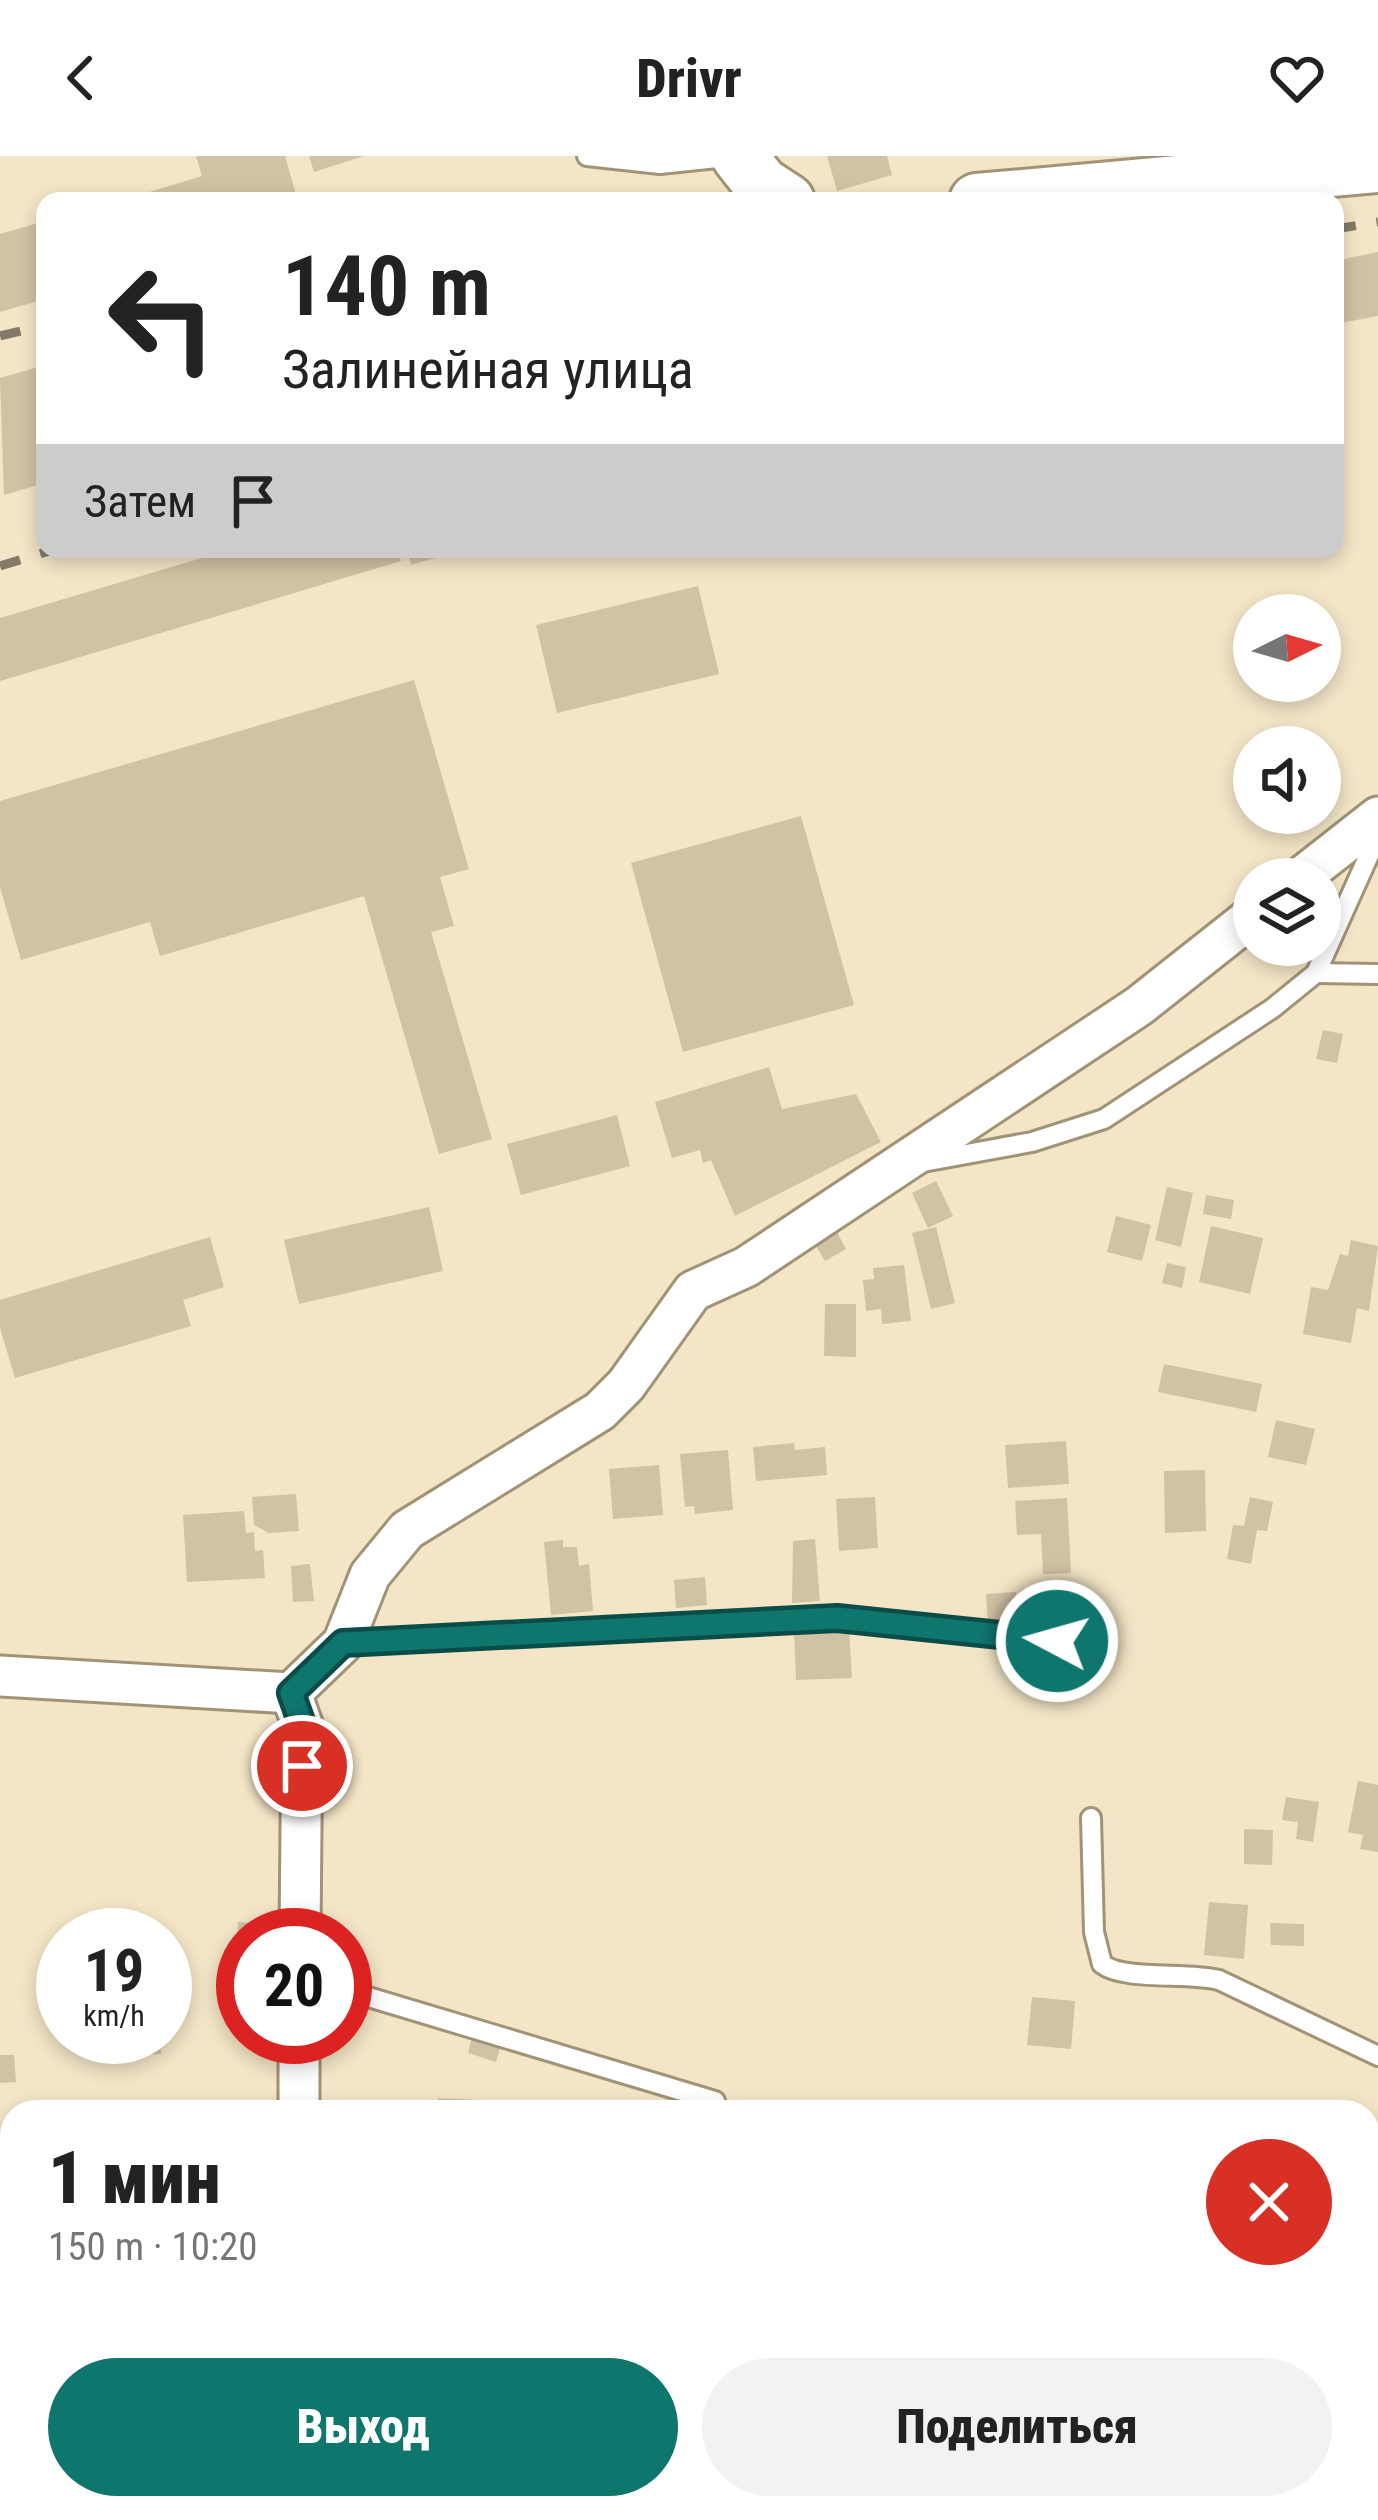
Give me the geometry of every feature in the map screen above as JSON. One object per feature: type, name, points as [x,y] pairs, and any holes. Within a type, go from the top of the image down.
[{"type":"street","points":[[738,156],[772,192]]},
{"type":"street","points":[[1077,192],[1378,165]]},
{"type":"street","points":[[1326,858],[1378,817]]},
{"type":"street","points":[[0,1676],[291,1693],[343,1643],[370,1575],[407,1530],[615,1398],[693,1291],[746,1267],[1139,1006],[1233,932]]},
{"type":"street","points":[[291,1693],[302,1724],[300,1908]]},
{"type":"street","points":[[298,2100],[299,2064]]},
{"type":"lane","points":[[586,156],[660,164],[738,156]]},
{"type":"lane","points":[[896,1167],[1032,1142],[1104,1119],[1273,1008],[1316,973],[1378,835]]},
{"type":"lane","points":[[1316,973],[1378,974]]},
{"type":"lane","points":[[343,1643],[837,1618],[1057,1641]]},
{"type":"lane","points":[[1091,1818],[1094,1932],[1102,1964],[1119,1972],[1196,1974],[1219,1980],[1378,2056]]},
{"type":"lane","points":[[372,1998],[712,2100]]},
{"type":"building","points":[[196,156],[285,156],[295,192],[150,192],[202,176]]},
{"type":"building","points":[[309,156],[364,156],[314,172]]},
{"type":"building","points":[[827,156],[887,156],[892,175],[837,191]]},
{"type":"building","points":[[36,224],[36,302],[0,312],[0,234]]},
{"type":"building","points":[[1378,252],[1378,316],[1344,322],[1344,259]]},
{"type":"building","points":[[36,368],[36,486],[4,495],[0,378]]},
{"type":"building","points":[[202,558],[401,561],[0,681],[0,618]]},
{"type":"building","points":[[409,558],[435,558],[411,565]]},
{"type":"building","points":[[698,586],[719,674],[557,713],[536,625]]},
{"type":"building","points":[[414,680],[469,869],[440,877],[454,926],[431,932],[492,1139],[439,1154],[364,896],[160,956],[150,922],[21,960],[0,887],[0,801]]},
{"type":"building","points":[[801,816],[854,1005],[683,1052],[631,863]]},
{"type":"building","points":[[1323,1030],[1343,1034],[1337,1063],[1316,1059]]},
{"type":"building","points":[[769,1067],[782,1109],[856,1094],[881,1142],[735,1216],[711,1160],[703,1163],[700,1150],[672,1158],[655,1102]]},
{"type":"building","points":[[617,1115],[630,1166],[521,1195],[507,1144]]},
{"type":"building","points":[[936,1181],[953,1216],[928,1228],[912,1193]]},
{"type":"building","points":[[1167,1187],[1193,1193],[1181,1247],[1155,1240]]},
{"type":"building","points":[[1206,1195],[1234,1200],[1231,1219],[1203,1214]]},
{"type":"building","points":[[429,1207],[443,1271],[299,1304],[284,1240]]},
{"type":"building","points":[[1116,1216],[1151,1225],[1142,1261],[1107,1252]]},
{"type":"building","points":[[1211,1226],[1263,1238],[1250,1294],[1199,1282]]},
{"type":"building","points":[[936,1227],[955,1303],[931,1309],[912,1233]]},
{"type":"building","points":[[835,1229],[846,1249],[825,1261],[813,1241]]},
{"type":"building","points":[[210,1237],[224,1287],[183,1300],[191,1326],[15,1378],[0,1328],[0,1300]]},
{"type":"building","points":[[1351,1240],[1378,1246],[1369,1311],[1357,1308],[1351,1343],[1303,1334],[1311,1287],[1328,1290],[1340,1254],[1348,1256]]},
{"type":"building","points":[[1167,1263],[1186,1267],[1182,1288],[1162,1283]]},
{"type":"building","points":[[904,1265],[911,1321],[882,1324],[881,1309],[866,1311],[863,1280],[874,1279],[873,1268]]},
{"type":"building","points":[[825,1304],[856,1304],[856,1357],[824,1356]]},
{"type":"building","points":[[1164,1364],[1262,1384],[1256,1412],[1158,1392]]},
{"type":"building","points":[[1276,1420],[1315,1429],[1306,1465],[1268,1457]]},
{"type":"building","points":[[1066,1441],[1069,1484],[1008,1488],[1005,1445]]},
{"type":"building","points":[[794,1443],[795,1450],[825,1447],[827,1475],[756,1481],[753,1447]]},
{"type":"building","points":[[728,1450],[733,1510],[695,1514],[694,1506],[685,1507],[680,1454]]},
{"type":"building","points":[[659,1465],[663,1515],[613,1519],[609,1469]]},
{"type":"building","points":[[1205,1470],[1206,1531],[1165,1533],[1164,1471]]},
{"type":"building","points":[[296,1494],[299,1531],[269,1533],[254,1525],[252,1497]]},
{"type":"building","points":[[875,1497],[878,1548],[839,1551],[836,1499]]},
{"type":"building","points":[[1250,1497],[1273,1502],[1267,1531],[1257,1530],[1251,1564],[1227,1559],[1233,1525],[1244,1526]]},
{"type":"building","points":[[1067,1498],[1071,1573],[1043,1574],[1041,1534],[1017,1535],[1015,1501]]},
{"type":"building","points":[[244,1511],[246,1533],[254,1532],[255,1551],[263,1550],[265,1578],[187,1582],[183,1515]]},
{"type":"building","points":[[815,1539],[820,1601],[792,1603],[793,1541]]},
{"type":"building","points":[[563,1540],[563,1547],[577,1547],[579,1566],[589,1564],[593,1611],[551,1615],[544,1542]]},
{"type":"building","points":[[310,1564],[314,1601],[293,1602],[291,1566]]},
{"type":"building","points":[[705,1577],[707,1605],[676,1608],[674,1580]]},
{"type":"building","points":[[1048,1588],[1067,1588],[1068,1619],[1049,1620]]},
{"type":"building","points":[[1016,1592],[1018,1625],[988,1627],[986,1594]]},
{"type":"building","points":[[849,1630],[852,1678],[796,1680],[794,1632]]},
{"type":"building","points":[[1358,1781],[1378,1785],[1378,1852],[1360,1849],[1363,1835],[1348,1832]]},
{"type":"building","points":[[1286,1797],[1319,1802],[1313,1842],[1296,1839],[1298,1822],[1282,1820]]},
{"type":"building","points":[[1244,1829],[1273,1830],[1272,1865],[1244,1864]]},
{"type":"building","points":[[1209,1902],[1248,1905],[1244,1959],[1204,1955]]},
{"type":"building","points":[[1270,1923],[1304,1924],[1304,1946],[1271,1945]]},
{"type":"building","points":[[1032,1997],[1075,2001],[1071,2049],[1027,2045]]},
{"type":"building","points":[[472,2037],[501,2045],[496,2062],[468,2053]]},
{"type":"building","points":[[0,2055],[14,2055],[16,2082],[0,2083]]},
{"type":"railway","points":[[1344,228],[1378,222]]},
{"type":"railway","points":[[0,336],[36,327]]},
{"type":"railway","points":[[0,566],[36,555]]},
{"type":"route","points":[[302,1766],[302,1724],[291,1693],[343,1643],[837,1618],[1057,1641]]}]
